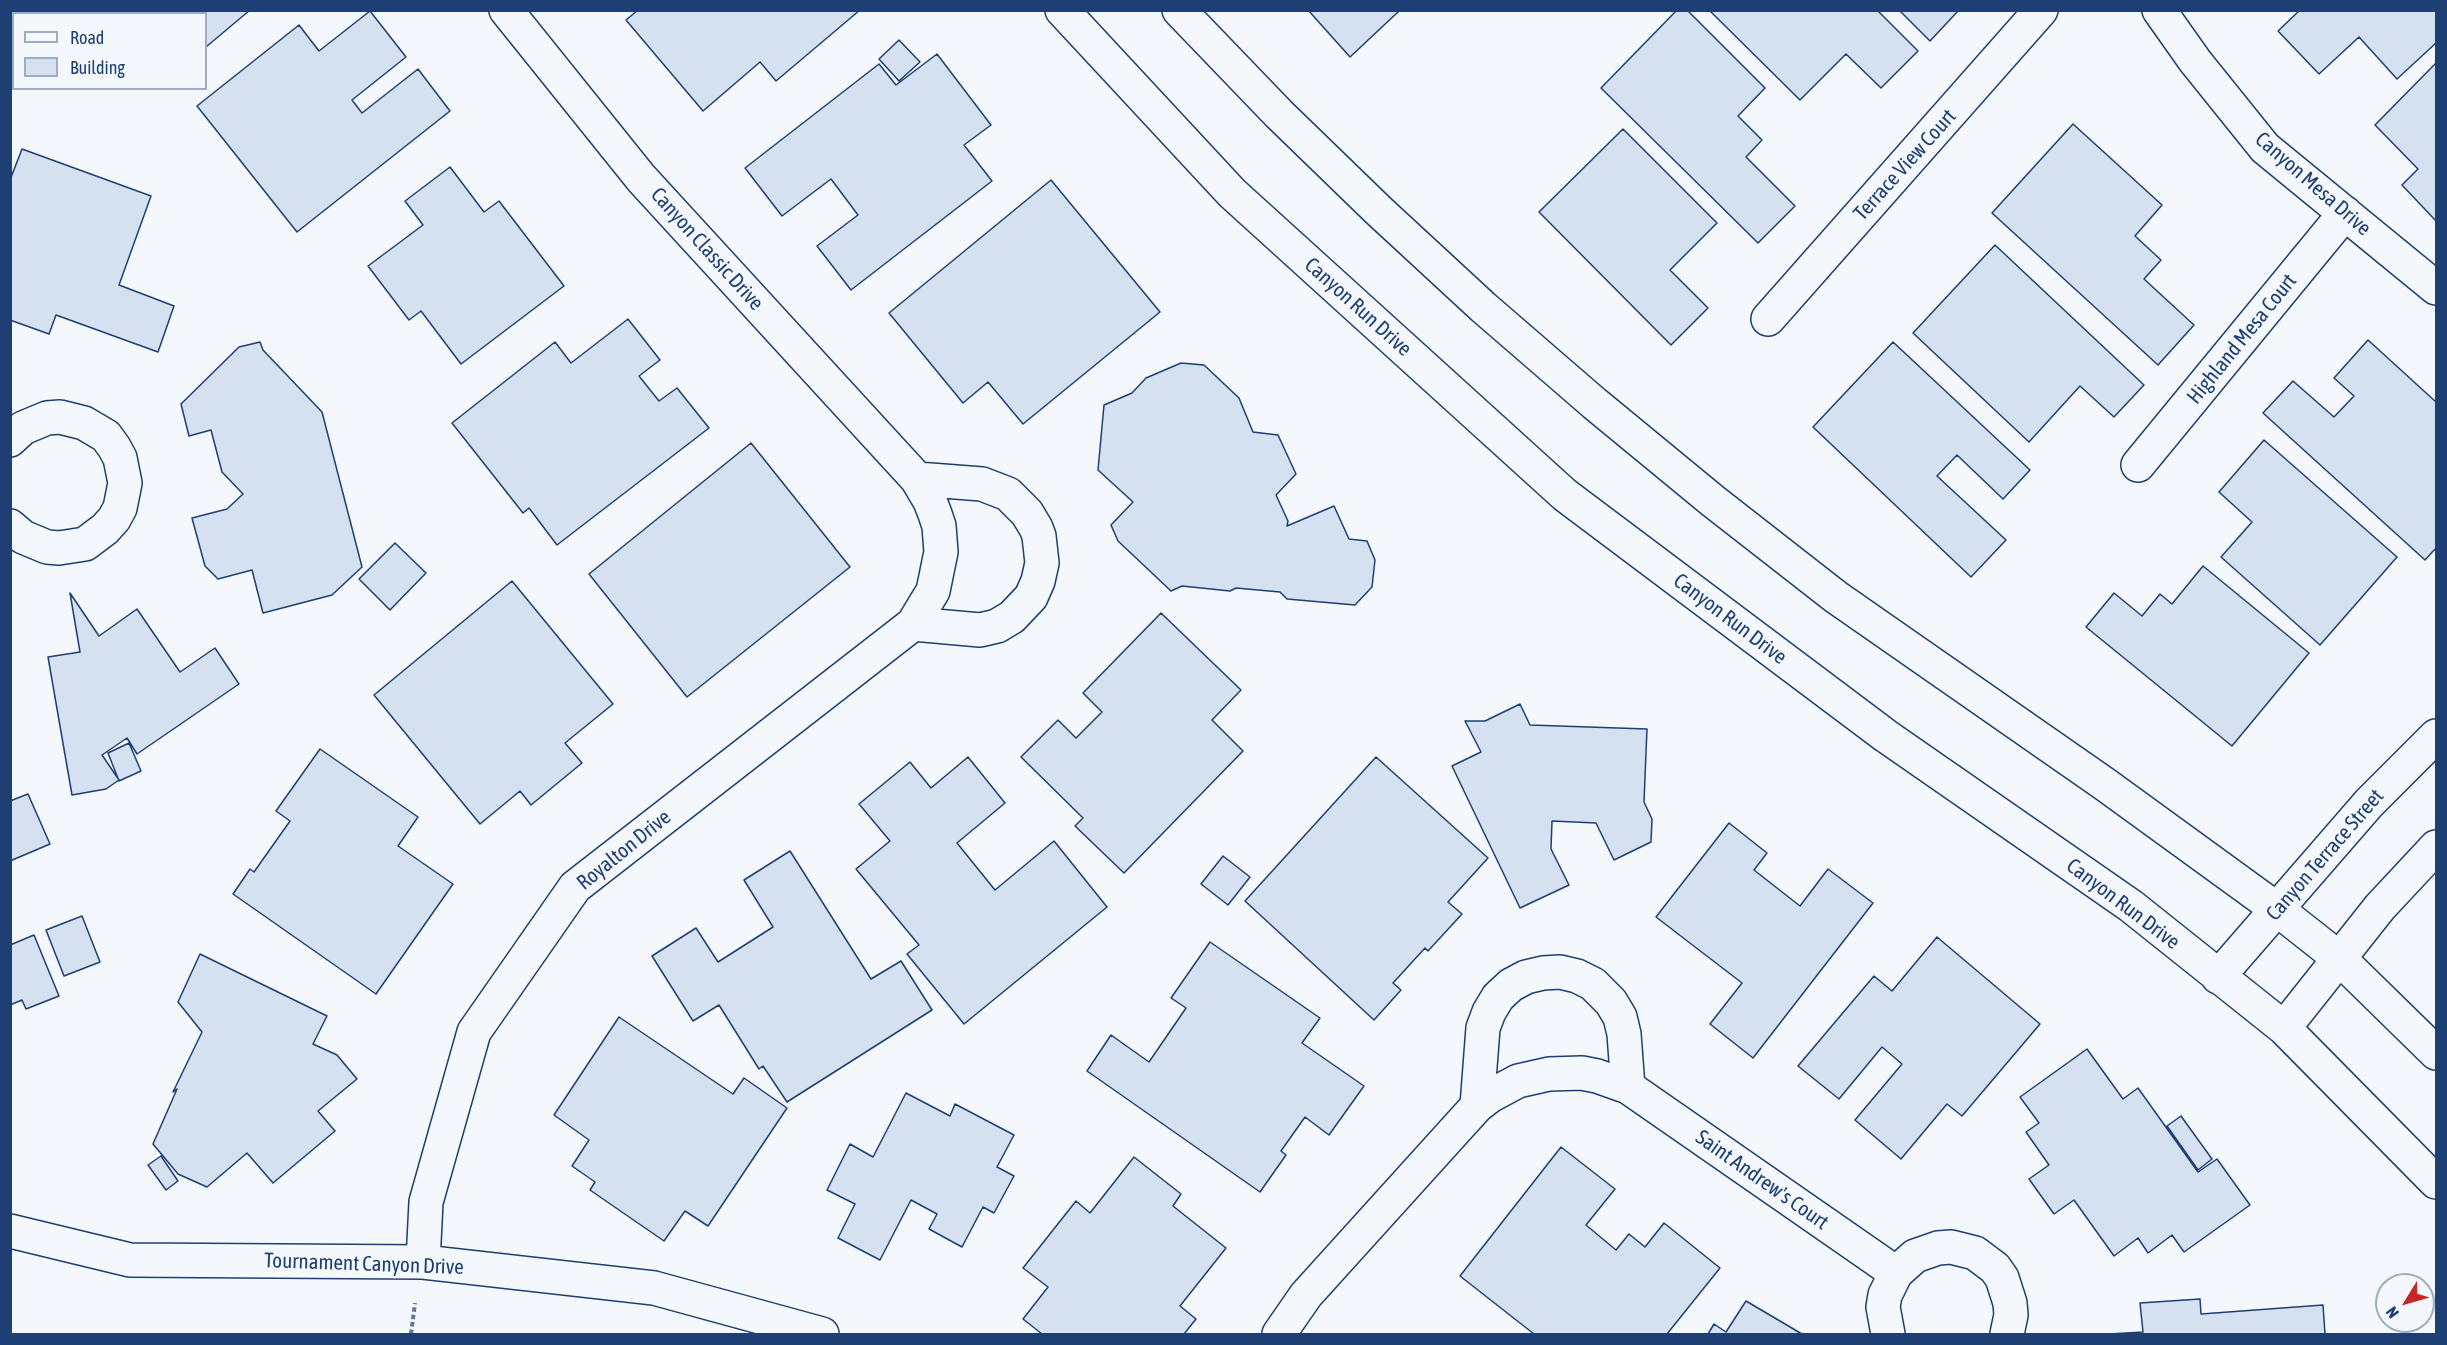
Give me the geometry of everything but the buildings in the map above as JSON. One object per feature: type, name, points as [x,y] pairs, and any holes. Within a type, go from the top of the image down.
[{"type":"street","name":"Canyon Classic Drive","points":[[506,10],[641,178],[917,479],[935,513],[939,526],[941,552]]},
{"type":"street","name":"Canyon Run Drive","points":[[1062,10],[1232,194],[1565,495],[1886,736],[2131,906],[2284,1028],[2436,1182]]},
{"type":"street","points":[[1179,10],[1279,114],[1448,274],[1594,403],[1713,501],[1836,597],[2106,785],[2278,910],[2340,959],[2436,1053]]},
{"type":"street","name":"Terrace View Court","points":[[1768,319],[2041,10]]},
{"type":"street","name":"Canyon Mesa Drive","points":[[2159,10],[2194,61],[2265,148],[2436,288]]},
{"type":"street","name":"Highland Mesa Court","points":[[2138,465],[2345,213]]},
{"type":"street","points":[[10,440],[23,428],[47,418],[60,417],[84,423],[106,436],[114,447],[120,458],[125,483],[120,508],[114,519],[96,537],[85,544],[59,548],[47,547],[23,537],[10,526]]},
{"type":"street","points":[[913,624],[980,630],[1005,622],[1031,597],[1042,563],[1040,536],[1027,513],[1008,494],[982,484],[917,479]]},
{"type":"street","name":"Royalton Drive","points":[[423,1262],[426,1202],[474,1032],[575,887],[913,624],[933,591],[940,566],[941,552]]},
{"type":"street","name":"Canyon Terrace Street","points":[[2218,977],[2369,803],[2433,746]]},
{"type":"street","points":[[2284,1028],[2380,907],[2436,847]]},
{"type":"street","points":[[1477,1106],[1483,1028],[1489,1012],[1498,997],[1511,986],[1526,977],[1543,973],[1560,972],[1577,976],[1593,984],[1611,1002],[1620,1017],[1624,1034],[1628,1087]]},
{"type":"street","name":"Saint Andrew's Court","points":[[1279,1335],[1306,1295],[1477,1106],[1490,1096],[1518,1082],[1549,1074],[1582,1073],[1628,1087],[1896,1273]]},
{"type":"street","name":"Tournament Canyon Drive","points":[[10,1231],[130,1260],[423,1262],[654,1288],[822,1335]]},
{"type":"street","points":[[1888,1335],[1883,1307],[1885,1295],[1896,1273],[1915,1256],[1938,1248],[1951,1247],[1975,1253],[1995,1268],[2007,1290],[2011,1315],[2007,1335]]}]
